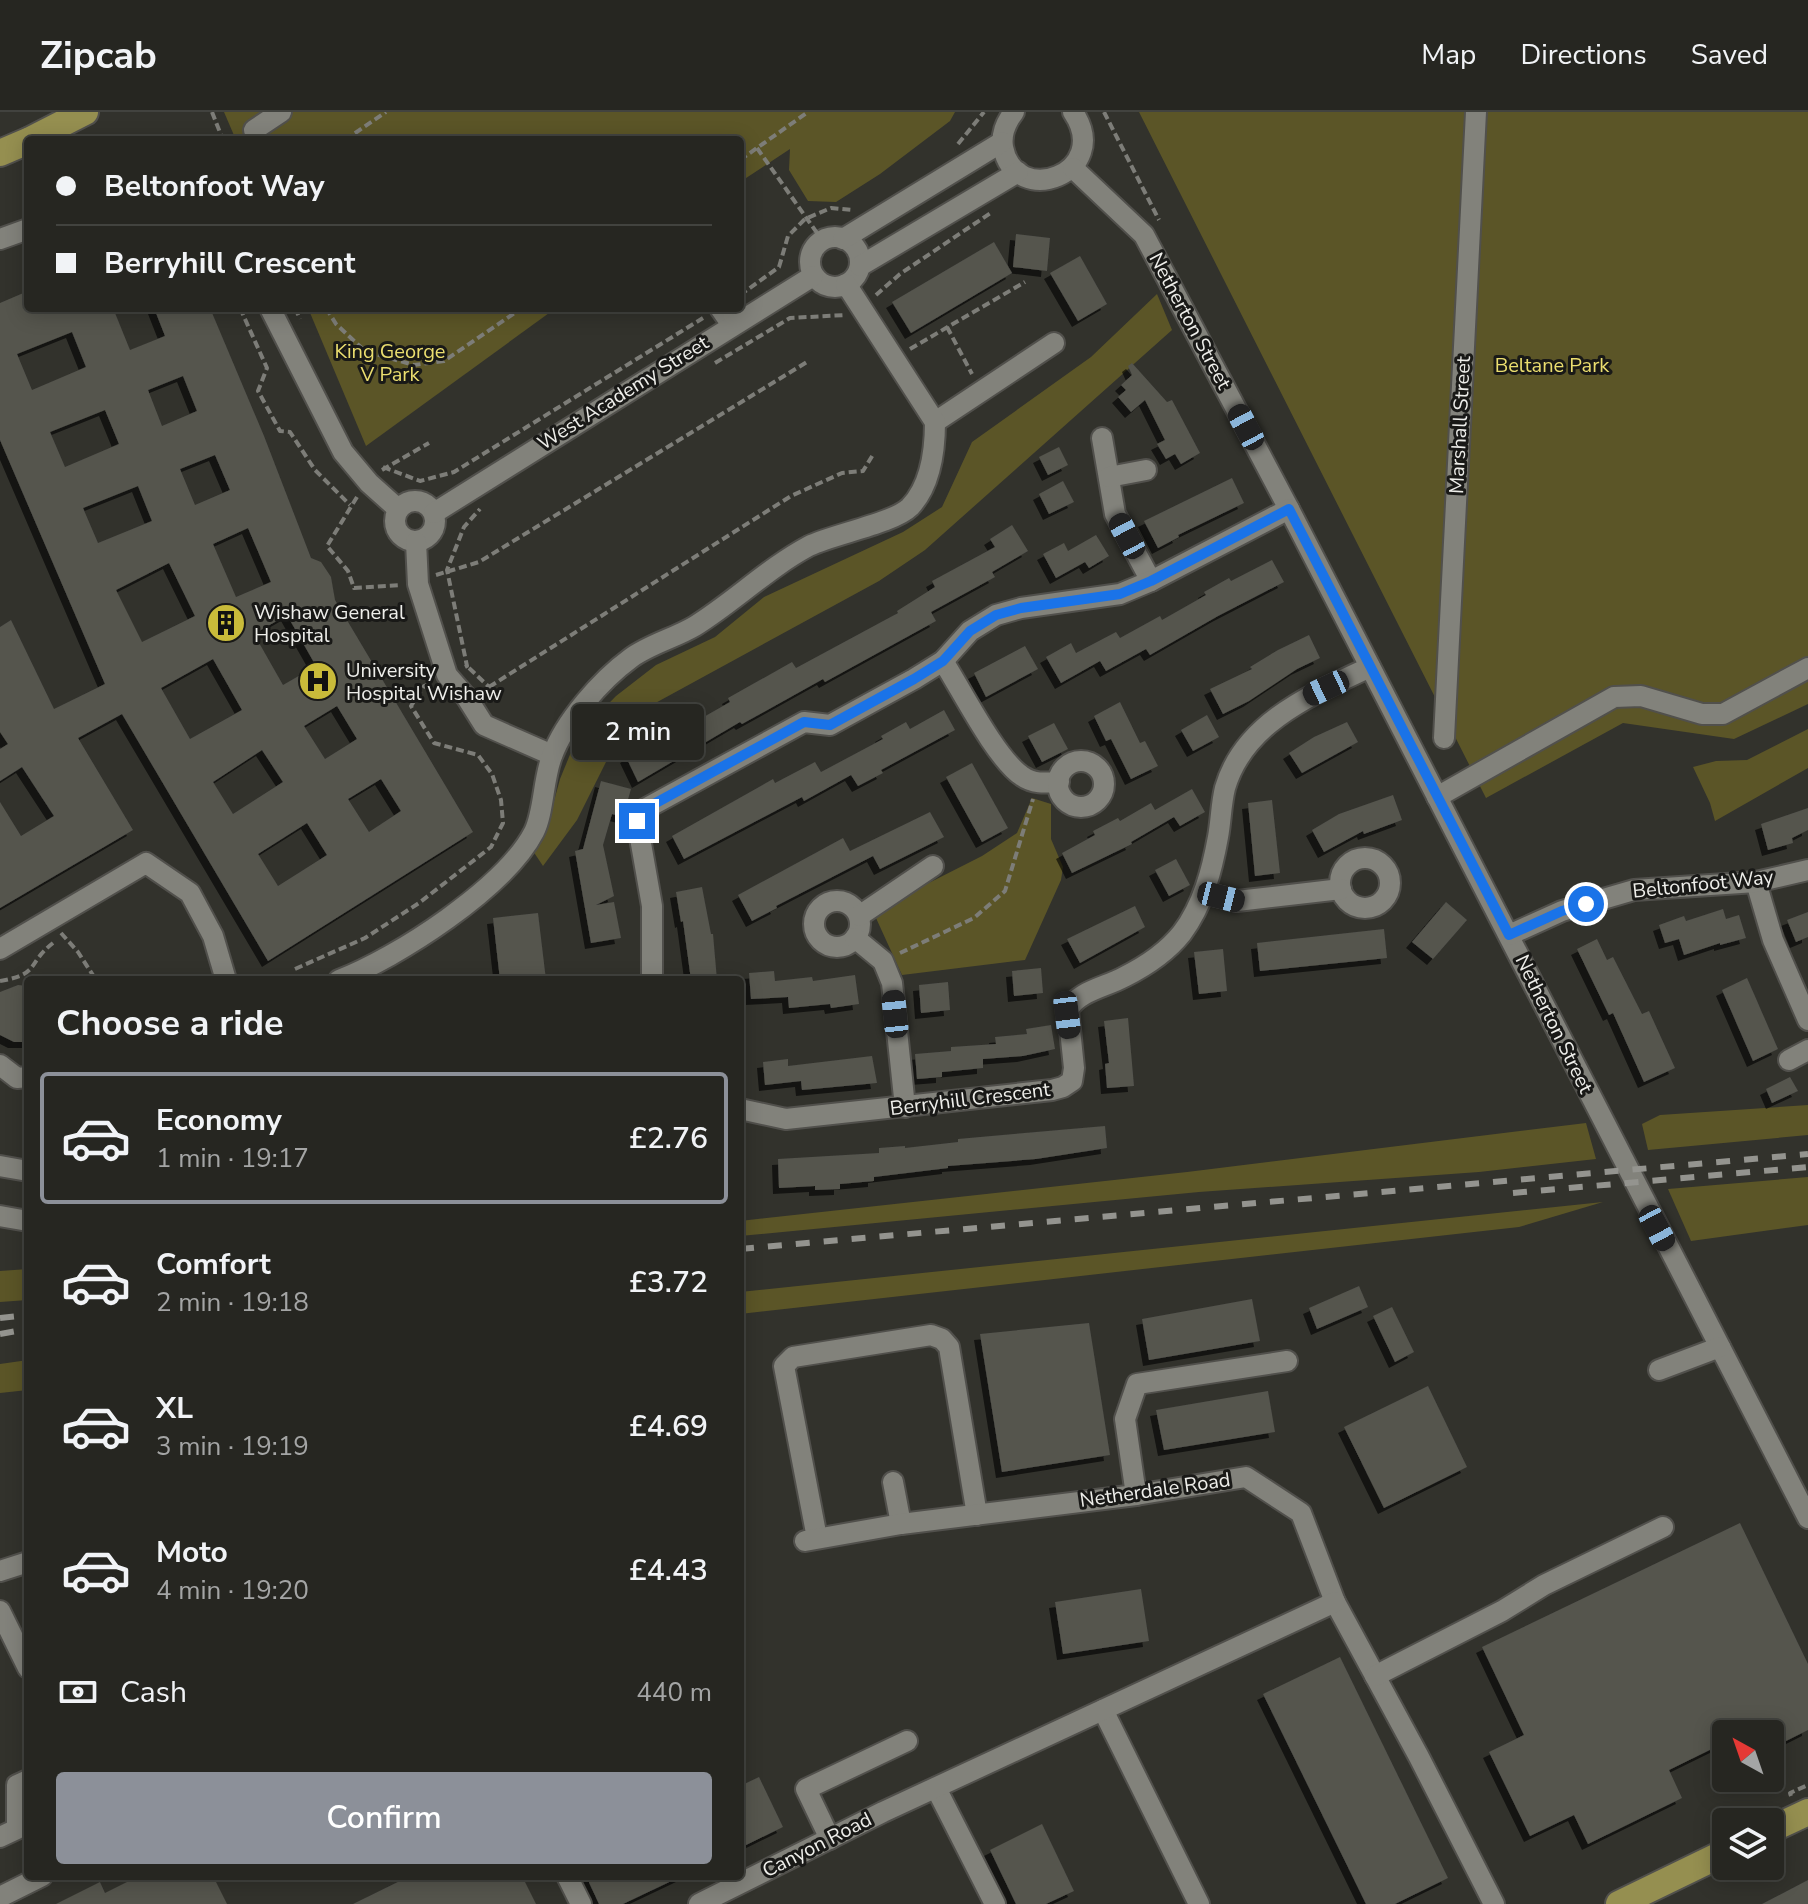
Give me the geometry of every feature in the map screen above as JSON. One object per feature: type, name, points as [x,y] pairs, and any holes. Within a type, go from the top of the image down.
[{"type":"main road","points":[[37,136],[85,112]]},
{"type":"main road","points":[[0,153],[24,142]]},
{"type":"main road","points":[[1784,1823],[1808,1812]]},
{"type":"main road","points":[[1619,1904],[1712,1859]]},
{"type":"street","points":[[254,130],[281,112]]},
{"type":"street","points":[[1014,112],[1004,130],[1002,142],[1006,156],[1018,172],[1043,180],[1057,178],[1073,168],[1080,156],[1084,138],[1073,112]]},
{"type":"street","name":"Marshall Street","points":[[1444,738],[1476,112]]},
{"type":"street","points":[[832,240],[857,250],[860,266],[856,276],[835,288],[823,285],[813,276],[811,254],[832,240],[1002,142]]},
{"type":"street","name":"Netherton Street","points":[[1073,168],[1144,235],[1289,509],[1808,1518]]},
{"type":"street","points":[[860,266],[1018,172]]},
{"type":"street","points":[[0,239],[24,230]]},
{"type":"street","name":"West Academy Street","points":[[434,513],[813,276]]},
{"type":"street","points":[[347,976],[413,942],[484,890],[511,865],[535,831],[552,755],[578,712],[604,681],[632,657],[693,627],[767,572],[810,546],[890,519],[910,507],[928,478],[935,445],[935,422],[846,284]]},
{"type":"street","points":[[272,312],[343,452],[369,483],[398,509]]},
{"type":"street","points":[[715,312],[732,325]]},
{"type":"street","points":[[935,422],[1054,343]]},
{"type":"street","points":[[1102,438],[1115,514],[1151,581]]},
{"type":"street","points":[[1109,477],[1146,470]]},
{"type":"street","points":[[419,501],[425,504],[434,513],[435,519],[429,536],[416,542],[408,541],[398,533],[395,520],[398,509],[405,503],[419,501]]},
{"type":"street","points":[[652,976],[652,906],[637,833],[637,821],[643,810],[804,722],[830,725],[914,679],[943,661],[970,631],[996,615],[1021,608],[1120,594],[1289,509]]},
{"type":"street","points":[[416,542],[418,584],[447,675],[484,725],[552,755]]},
{"type":"street","points":[[943,661],[1003,758],[1022,776],[1038,783],[1059,782]]},
{"type":"street","name":"Berryhill Crescent","points":[[744,1110],[786,1119],[1063,1087],[1072,1081],[1074,1068],[1067,1015],[1072,1002],[1154,960],[1182,932],[1205,893],[1218,839],[1225,788],[1239,757],[1270,721],[1305,698],[1370,667]]},
{"type":"street","points":[[1437,797],[1614,697],[1641,696],[1702,714],[1723,714],[1808,668]]},
{"type":"street","points":[[0,949],[56,927],[146,863],[190,893],[213,936],[225,976]]},
{"type":"street","points":[[859,916],[933,866]]},
{"type":"street","name":"Beltonfoot Way","points":[[1509,935],[1562,911],[1634,890],[1756,882],[1808,870]]},
{"type":"street","points":[[1756,882],[1773,940],[1808,1020]]},
{"type":"street","points":[[1205,893],[1237,901],[1341,889]]},
{"type":"street","points":[[835,900],[850,904],[859,916],[859,932],[842,946],[827,945],[817,934],[814,920],[822,906],[835,900]]},
{"type":"street","points":[[855,938],[883,961],[892,983],[905,1107]]},
{"type":"street","points":[[1789,1060],[1808,1050]]},
{"type":"street","points":[[0,1065],[17,1078],[24,1077]]},
{"type":"street","points":[[0,1166],[24,1170]]},
{"type":"street","points":[[0,1216],[24,1220]]},
{"type":"street","name":"Netherdale Road","points":[[977,1515],[949,1347],[942,1339],[931,1335],[793,1357],[784,1366],[811,1539],[1246,1477],[1301,1513],[1335,1602],[1494,1904]]},
{"type":"street","points":[[1659,1370],[1720,1347]]},
{"type":"street","points":[[1136,1495],[1125,1419],[1137,1384],[1287,1361]]},
{"type":"street","points":[[893,1482],[901,1524]]},
{"type":"street","points":[[1375,1676],[1502,1611],[1544,1585],[1663,1527]]},
{"type":"street","points":[[0,1571],[24,1563]]},
{"type":"street","name":"Canyon Road","points":[[699,1904],[936,1788],[1335,1602]]},
{"type":"street","points":[[0,1611],[24,1660]]},
{"type":"street","points":[[1103,1710],[1199,1904]]},
{"type":"street","points":[[830,1839],[806,1789],[907,1741]]},
{"type":"street","points":[[0,1837],[17,1829],[17,1785],[24,1782]]},
{"type":"street","points":[[936,1788],[995,1904]]},
{"type":"street","points":[[0,1897],[34,1880]]},
{"type":"street","points":[[569,1880],[581,1904]]},
{"type":"path","points":[[212,112],[221,136]]},
{"type":"path","points":[[351,136],[386,112]]},
{"type":"path","points":[[744,157],[808,112]]},
{"type":"path","points":[[972,161],[961,142],[984,112]]},
{"type":"path","points":[[757,148],[805,219],[832,240]]},
{"type":"path","points":[[709,367],[790,318],[853,314],[862,309],[900,274],[1001,207],[990,188]]},
{"type":"path","points":[[744,292],[779,267],[788,236],[805,219],[831,208],[853,210]]},
{"type":"path","points":[[893,359],[1025,282]]},
{"type":"path","points":[[242,312],[267,368],[258,391],[269,415],[280,431],[290,432],[315,470],[350,505]]},
{"type":"path","points":[[328,312],[336,324],[365,351],[414,365],[444,361],[516,312]]},
{"type":"path","points":[[384,468],[420,481],[454,472],[712,312]]},
{"type":"path","points":[[947,327],[976,381]]},
{"type":"path","points":[[429,443],[384,468],[369,483],[350,505],[327,546],[348,571],[354,588],[418,584],[447,570],[479,562],[807,362]]},
{"type":"path","points":[[489,687],[791,496],[842,473],[863,471],[874,453]]},
{"type":"path","points":[[295,969],[365,938],[419,903],[491,847],[503,823],[501,800],[492,774],[478,755],[434,743],[411,706],[424,686],[467,666],[447,570],[464,527],[477,511],[489,503]]},
{"type":"path","points":[[883,961],[974,918],[1005,891],[1038,783]]},
{"type":"path","points":[[24,976],[34,967],[56,927],[93,976]]},
{"type":"path","points":[[0,981],[24,976]]},
{"type":"green space","points":[[224,112],[955,112],[950,121],[880,174],[836,202],[808,201],[789,170],[790,149],[744,179],[744,136],[234,136]]},
{"type":"green space","name":"Beltane Park","points":[[1139,112],[1808,112],[1808,704],[1734,739],[1623,723],[1486,798]]},
{"type":"green space","points":[[1157,294],[1172,330],[925,550],[879,581],[628,718],[577,820],[543,866],[533,851],[547,827],[560,779],[578,735],[616,696],[656,665],[715,637],[764,597],[903,532],[942,507],[972,442],[1091,357]]},
{"type":"green space","name":"King George V Park","points":[[310,312],[550,312],[366,446]]},
{"type":"green space","points":[[1808,729],[1808,768],[1715,821],[1693,767],[1716,761],[1747,760]]},
{"type":"green space","points":[[1032,798],[1051,804],[1051,839],[1063,867],[1061,880],[1025,960],[902,975],[876,918],[905,895],[982,856],[1017,833]]},
{"type":"green space","points":[[1808,1105],[1808,1135],[1648,1150],[1642,1124],[1660,1115]]},
{"type":"green space","points":[[1586,1123],[1596,1159],[1479,1172],[1199,1192],[744,1236],[744,1221],[1187,1172]]},
{"type":"green space","points":[[1808,1177],[1808,1225],[1691,1241],[1668,1189]]},
{"type":"green space","points":[[1603,1202],[1519,1227],[744,1314],[744,1292]]},
{"type":"green space","points":[[24,1269],[24,1300],[0,1302],[0,1271]]},
{"type":"green space","points":[[24,1361],[24,1390],[0,1393],[0,1364]]},
{"type":"building","points":[[1016,234],[1050,238],[1047,271],[1013,267]]},
{"type":"building","points":[[994,242],[1012,273],[911,333],[892,302]]},
{"type":"building","points":[[1080,256],[1107,304],[1078,321],[1050,273]]},
{"type":"building","name":"Wishaw General Hospital","points":[[24,293],[24,312],[115,312],[130,350],[165,336],[156,312],[212,312],[311,558],[321,562],[331,577],[335,600],[473,832],[268,961],[122,714],[78,738],[133,830],[0,908],[0,802],[21,836],[54,816],[22,767],[0,781],[0,749],[8,744],[0,732],[0,627],[11,620],[54,709],[105,684],[0,440],[0,303]],"holes":[[[72,332],[86,367],[32,390],[17,354]],[[183,376],[197,411],[162,426],[148,390]],[[105,410],[119,444],[65,467],[50,432]],[[215,455],[230,490],[195,505],[180,469]],[[138,486],[152,521],[98,543],[83,508]],[[248,528],[271,582],[236,597],[213,544]],[[169,563],[195,616],[142,642],[116,590]],[[287,615],[316,666],[283,685],[254,634]],[[213,659],[242,710],[190,739],[161,688]],[[337,706],[357,739],[325,759],[304,726]],[[262,750],[283,782],[233,814],[213,782]],[[381,779],[401,811],[369,832],[348,799]],[[307,823],[327,855],[278,886],[258,854]]]},
{"type":"building","points":[[1132,363],[1167,402],[1172,400],[1200,453],[1181,464],[1175,454],[1166,459],[1157,444],[1165,440],[1145,400],[1131,412],[1118,397],[1126,390],[1121,385],[1132,375],[1128,366]]},
{"type":"building","points":[[1059,447],[1068,465],[1048,475],[1039,457]]},
{"type":"building","points":[[1232,478],[1244,503],[1158,548],[1144,521]]},
{"type":"building","points":[[1063,481],[1074,502],[1049,514],[1039,494]]},
{"type":"building","points":[[1012,525],[1028,551],[992,572],[995,577],[931,612],[936,621],[825,682],[823,679],[742,724],[740,722],[638,782],[626,757],[683,723],[686,727],[730,702],[728,698],[792,662],[796,668],[898,613],[935,587],[932,581],[995,547],[990,539]]},
{"type":"building","points":[[1096,535],[1109,556],[1089,568],[1085,562],[1056,578],[1043,554],[1064,543],[1068,551]]},
{"type":"building","points":[[1272,560],[1284,582],[1150,655],[1146,649],[1106,671],[1100,661],[1061,683],[1046,657],[1071,643],[1076,653],[1116,632],[1120,638],[1160,616],[1162,620],[1229,578],[1231,581]]},
{"type":"building","points":[[1309,635],[1320,658],[1223,714],[1210,689],[1252,669],[1250,667],[1278,650]]},
{"type":"building","points":[[1025,646],[1038,669],[986,697],[974,673]]},
{"type":"building","points":[[1120,702],[1140,743],[1145,741],[1158,766],[1131,779],[1111,739],[1106,741],[1094,716]]},
{"type":"building","points":[[944,710],[955,730],[858,786],[851,775],[684,859],[672,836],[773,779],[775,783],[815,762],[821,772],[883,739],[881,736],[906,722],[910,729]]},
{"type":"building","points":[[1207,715],[1219,737],[1193,751],[1181,730]]},
{"type":"building","points":[[1347,722],[1358,742],[1302,773],[1289,753]]},
{"type":"building","points":[[1054,723],[1068,749],[1042,762],[1028,736]]},
{"type":"building","points":[[972,763],[1008,828],[982,842],[946,777]]},
{"type":"building","points":[[601,781],[631,789],[623,817],[612,814],[603,845],[614,896],[596,905],[614,902],[621,938],[591,943],[575,851],[583,849]]},
{"type":"building","points":[[1192,789],[1205,812],[1180,826],[1174,817],[1132,844],[1072,873],[1062,853],[1095,835],[1093,831],[1118,818],[1120,821],[1151,803],[1155,810]]},
{"type":"building","points":[[1393,795],[1402,820],[1364,834],[1363,831],[1324,852],[1312,830],[1339,814]]},
{"type":"building","points":[[1272,800],[1280,873],[1255,876],[1248,803]]},
{"type":"building","points":[[1808,808],[1808,830],[1792,838],[1793,843],[1768,850],[1761,824]]},
{"type":"building","points":[[930,812],[944,837],[880,869],[873,856],[752,921],[738,895],[843,838],[850,851]]},
{"type":"building","points":[[1176,859],[1190,885],[1169,896],[1155,870]]},
{"type":"building","points":[[702,887],[713,934],[717,976],[690,976],[676,892]]},
{"type":"building","points":[[1446,902],[1467,920],[1433,959],[1412,942]]},
{"type":"building","points":[[1135,906],[1145,927],[1080,963],[1067,939]]},
{"type":"building","points":[[1723,909],[1726,919],[1739,915],[1746,938],[1684,955],[1679,939],[1665,943],[1659,925],[1684,916],[1686,921]]},
{"type":"building","points":[[1808,912],[1808,937],[1796,942],[1787,920]]},
{"type":"building","points":[[538,913],[546,976],[500,976],[493,918]]},
{"type":"building","points":[[1384,929],[1387,958],[1260,971],[1257,943]]},
{"type":"building","points":[[1597,939],[1607,960],[1613,957],[1642,1014],[1649,1011],[1675,1068],[1644,1082],[1613,1013],[1609,1015],[1577,949]]},
{"type":"building","points":[[1223,949],[1227,991],[1199,994],[1194,952]]},
{"type":"building","points":[[1041,968],[1043,993],[1014,996],[1012,971]]},
{"type":"building","points":[[774,971],[775,981],[812,977],[813,981],[855,975],[859,1004],[789,1008],[788,997],[751,999],[749,973]]},
{"type":"building","points":[[1747,978],[1778,1049],[1753,1061],[1722,990]]},
{"type":"building","points":[[948,982],[950,1010],[921,1013],[919,985]]},
{"type":"building","points":[[24,986],[24,1042],[14,1042],[0,1035],[0,992]]},
{"type":"building","points":[[1128,1018],[1134,1086],[1107,1088],[1105,1064],[1109,1063],[1104,1021]]},
{"type":"building","points":[[1051,1025],[1055,1049],[1023,1056],[983,1059],[983,1068],[942,1072],[942,1077],[917,1079],[915,1054],[951,1051],[951,1047],[996,1044],[995,1037],[1027,1034],[1026,1029]]},
{"type":"building","points":[[872,1056],[877,1083],[802,1090],[801,1081],[765,1085],[763,1062],[788,1059],[788,1066]]},
{"type":"building","points":[[1790,1077],[1798,1091],[1772,1103],[1766,1089]]},
{"type":"building","points":[[1105,1126],[1107,1148],[874,1177],[874,1181],[840,1184],[840,1189],[815,1190],[815,1186],[779,1188],[778,1159],[879,1153],[879,1148],[905,1148],[958,1142],[958,1139]]},
{"type":"building","points":[[1359,1286],[1368,1307],[1317,1329],[1309,1308]]},
{"type":"building","points":[[1252,1299],[1260,1341],[1149,1360],[1142,1319]]},
{"type":"building","points":[[1392,1307],[1414,1352],[1395,1362],[1373,1316]]},
{"type":"building","points":[[1089,1323],[1110,1455],[1002,1472],[980,1334]]},
{"type":"building","points":[[1428,1386],[1467,1467],[1384,1508],[1344,1427]]},
{"type":"building","points":[[1268,1391],[1275,1432],[1164,1450],[1156,1410]]},
{"type":"building","points":[[1740,1523],[1808,1664],[1808,1730],[1784,1742],[1784,1720],[1712,1720],[1712,1749],[1669,1770],[1682,1798],[1588,1844],[1574,1815],[1530,1836],[1489,1752],[1524,1735],[1482,1647]]},
{"type":"building","points":[[1141,1589],[1149,1641],[1063,1654],[1055,1602]]},
{"type":"building","points":[[1340,1657],[1448,1878],[1395,1904],[1366,1904],[1263,1694]]},
{"type":"building","points":[[759,1777],[783,1827],[744,1846],[744,1784]]},
{"type":"building","points":[[1042,1824],[1074,1891],[1046,1904],[1016,1904],[990,1850]]},
{"type":"building","points":[[131,1880],[215,1880],[227,1904],[56,1904],[100,1882],[105,1893]]},
{"type":"building","points":[[402,1880],[524,1880],[536,1904],[353,1904]]},
{"type":"building","points":[[588,1880],[674,1880],[623,1904],[599,1904]]},
{"type":"building","points":[[1808,1880],[1808,1904],[1762,1904]]},
{"type":"railway","points":[[744,1249],[1808,1154]]},
{"type":"railway","points":[[1513,1193],[1808,1167]]},
{"type":"railway","points":[[0,1318],[24,1315]]},
{"type":"railway","points":[[0,1334],[24,1330]]},
{"type":"place","name":"Wishaw General Hospital","points":[[226,623]]},
{"type":"place","name":"University Hospital Wishaw","points":[[318,681]]},
{"type":"route","points":[[637,821],[643,810],[804,722],[830,725],[914,679],[943,661],[970,631],[996,615],[1021,608],[1120,594],[1289,509],[1509,935],[1562,911],[1586,904]]}]
